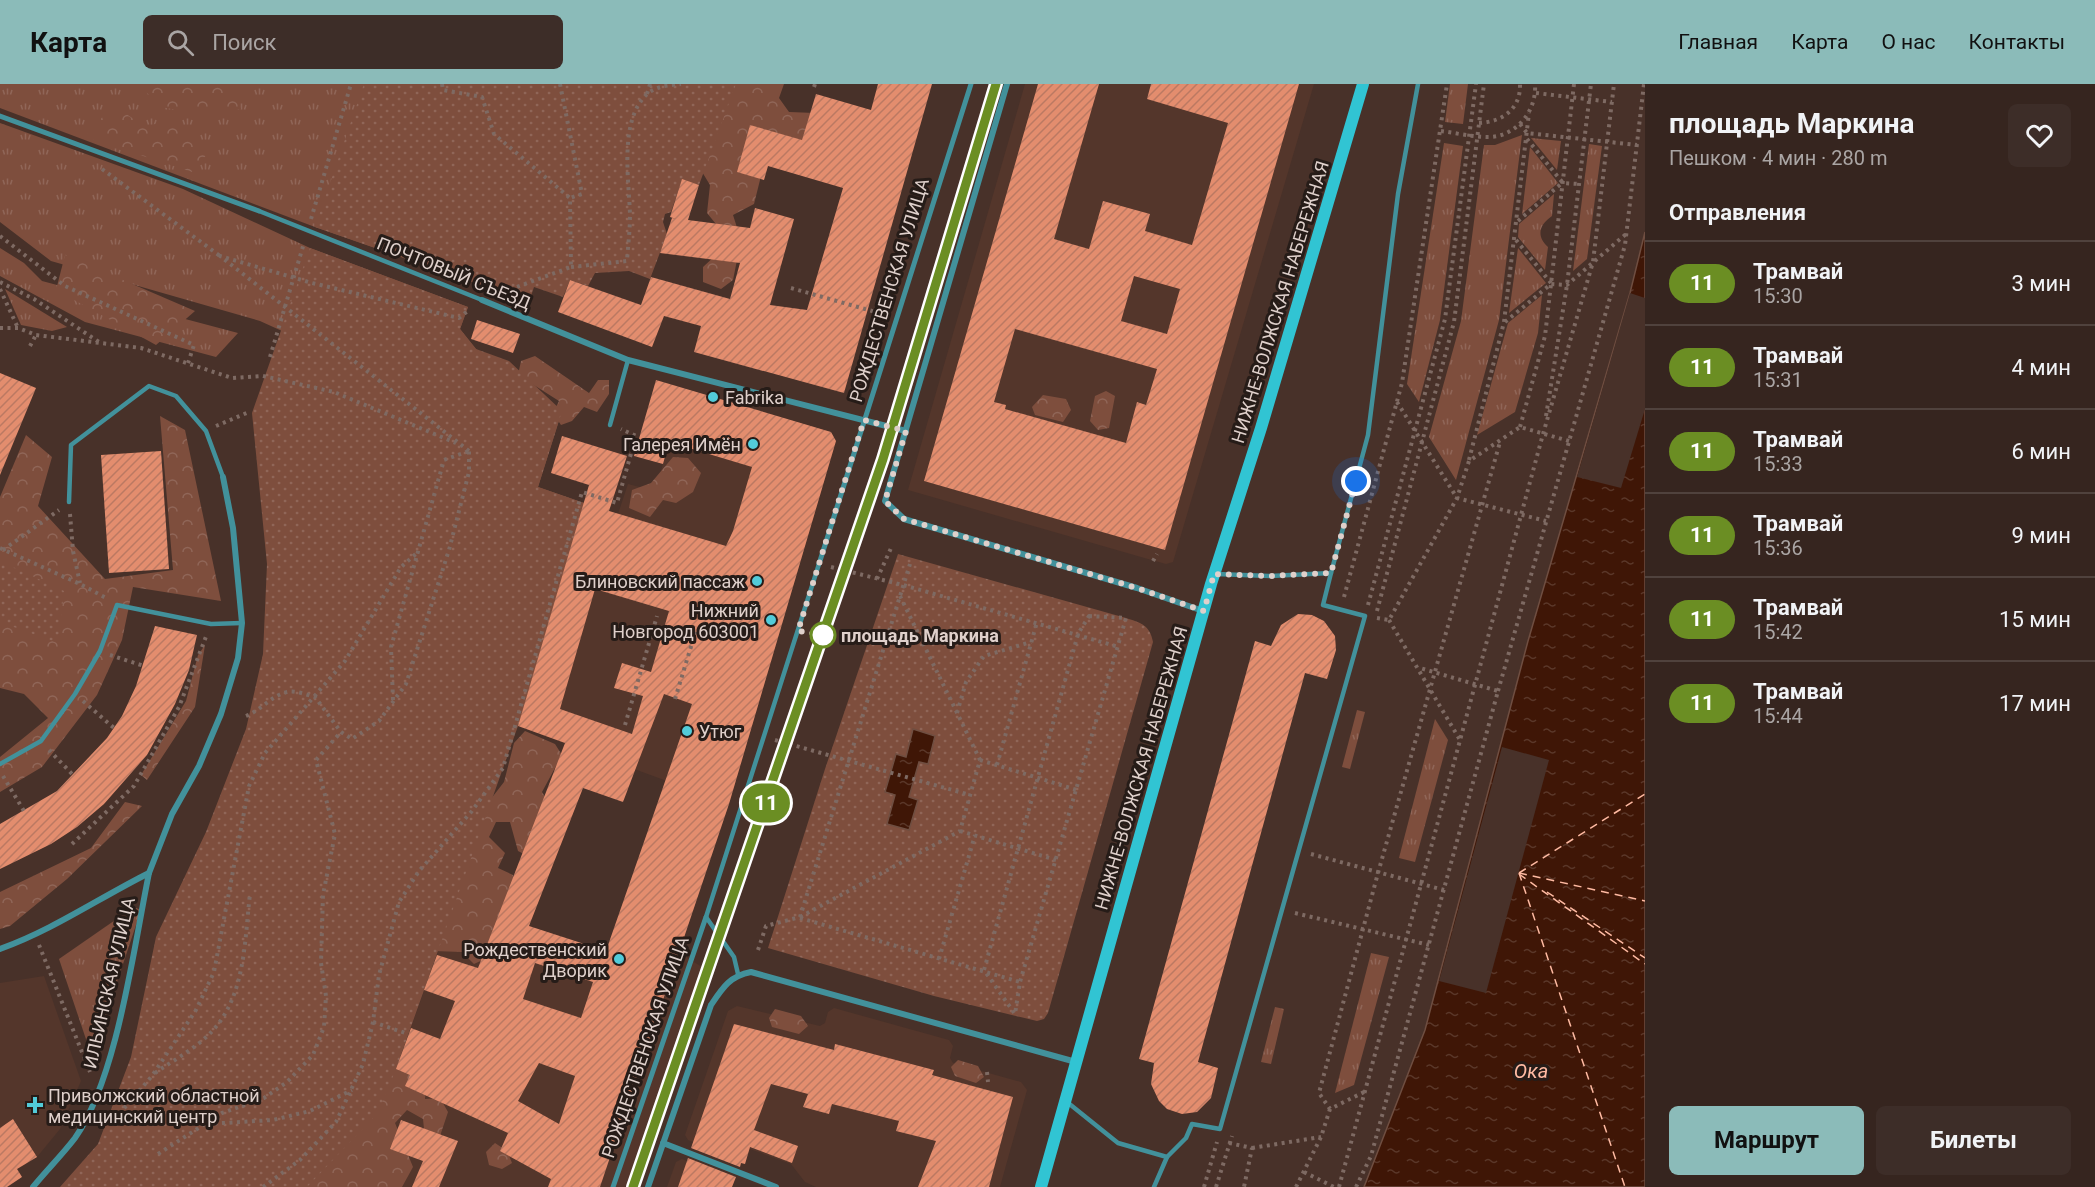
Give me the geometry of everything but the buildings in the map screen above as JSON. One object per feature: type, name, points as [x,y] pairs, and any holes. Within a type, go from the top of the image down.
[{"type":"main road","name":"НИЖНЕ-ВОЛЖСКАЯ НАБЕРЕЖНАЯ","points":[[1041,1187],[1214,574],[1261,428],[1363,84]]},
{"type":"street","name":"РОЖДЕСТВЕНСКАЯ УЛИЦА","points":[[819,564],[916,263],[970,84]]},
{"type":"street","points":[[1007,84],[885,501],[904,519],[1137,588],[1204,611]]},
{"type":"street","name":"ПОЧТОВЫЙ СЪЕЗД","points":[[0,117],[259,211]]},
{"type":"street","name":"ПОЧТОВЫЙ СЪЕЗД","points":[[482,300],[628,360],[906,431]]},
{"type":"street","name":"ИЛЬИНСКАЯ УЛИЦА","points":[[33,1187],[75,1137],[98,1092],[116,1032],[149,873],[172,814],[200,766],[221,714],[238,658],[242,623],[233,528],[223,477]]},
{"type":"street","points":[[0,949],[35,936],[107,894],[149,873]]},
{"type":"street","name":"РОЖДЕСТВЕНСКАЯ УЛИЦА","points":[[613,1187],[706,916]]},
{"type":"street","points":[[648,1187],[711,1005],[727,981],[738,974],[751,972],[1076,1062]]},
{"type":"street","points":[[663,1143],[776,1187]]},
{"type":"lane","points":[[1154,1187],[1167,1157],[1186,1138],[1192,1124],[1220,1129],[1365,615],[1323,605],[1368,435],[1398,194],[1418,84]]},
{"type":"lane","name":"ПОЧТОВЫЙ СЪЕЗД","points":[[259,211],[482,300]]},
{"type":"lane","points":[[610,425],[628,360]]},
{"type":"lane","points":[[69,502],[71,444],[149,386],[176,396],[206,430],[223,477]]},
{"type":"lane","name":"РОЖДЕСТВЕНСКАЯ УЛИЦА","points":[[738,974],[734,957],[706,916],[819,564]]},
{"type":"lane","points":[[1214,574],[1270,576],[1331,573]]},
{"type":"lane","points":[[0,764],[41,741],[75,694],[100,651],[117,605],[210,624],[242,623]]},
{"type":"lane","points":[[1065,1101],[1118,1143],[1167,1157]]},
{"type":"path","points":[[442,84],[443,90],[482,97],[494,134],[570,198],[571,267]]},
{"type":"path","points":[[560,84],[582,194],[570,198]]},
{"type":"path","points":[[507,298],[497,294],[571,267],[627,261],[630,219],[628,141],[631,122],[650,84]]},
{"type":"path","points":[[647,94],[663,86],[681,84]]},
{"type":"path","points":[[1340,610],[1402,383],[1447,84]]},
{"type":"path","points":[[1460,740],[1420,668],[1389,620],[1365,615],[1445,319],[1476,84]]},
{"type":"path","points":[[1479,123],[1491,123],[1511,111],[1518,101],[1520,84]]},
{"type":"path","points":[[1389,620],[1457,498],[1469,461],[1504,322],[1518,222],[1529,113],[1536,93],[1535,84]]},
{"type":"path","points":[[1469,461],[1520,427],[1545,336],[1574,84]]},
{"type":"path","points":[[1543,434],[1567,285],[1591,84]]},
{"type":"path","points":[[1339,1187],[1543,434],[1593,262],[1614,84]]},
{"type":"path","points":[[1356,1187],[1371,1156],[1498,690],[1626,234],[1644,84]]},
{"type":"path","points":[[1536,93],[1612,102]]},
{"type":"path","points":[[1441,131],[1488,137],[1506,134],[1520,124],[1529,113]]},
{"type":"path","points":[[1520,124],[1563,183]]},
{"type":"path","points":[[1527,135],[1637,145]]},
{"type":"path","points":[[94,164],[220,256],[469,451]]},
{"type":"path","points":[[1518,222],[1563,183],[1579,184]]},
{"type":"path","points":[[1504,322],[1551,284],[1567,285],[1626,234]]},
{"type":"path","points":[[0,236],[65,286],[194,345],[188,363]]},
{"type":"path","points":[[1515,238],[1551,284]]},
{"type":"path","points":[[220,256],[312,284],[459,318],[482,300]]},
{"type":"path","points":[[0,282],[34,299],[104,344]]},
{"type":"path","points":[[790,288],[879,313]]},
{"type":"path","points":[[0,289],[18,328]]},
{"type":"path","points":[[0,328],[18,328],[36,335],[141,348],[232,378],[263,376],[334,392],[453,442],[469,451]]},
{"type":"path","points":[[30,346],[36,335]]},
{"type":"path","points":[[1397,402],[1457,498],[1546,521]]},
{"type":"path","points":[[206,430],[249,412]]},
{"type":"path","points":[[263,1187],[300,1160],[336,1122],[353,1090],[363,1064],[374,1022],[379,975],[399,902],[419,871],[472,811],[503,768],[582,492],[617,503],[636,436],[610,425]]},
{"type":"path","points":[[1520,427],[1569,441]]},
{"type":"path","points":[[1330,1109],[1319,1093],[1378,873],[1500,442]]},
{"type":"path","points":[[393,700],[392,647],[444,460],[469,451]]},
{"type":"path","points":[[246,716],[288,692],[315,697],[341,732],[352,739],[379,721],[406,684],[449,550],[469,472],[469,451]]},
{"type":"path","points":[[2,549],[69,502]]},
{"type":"path","points":[[69,502],[73,551],[80,584]]},
{"type":"path","points":[[877,579],[892,546]]},
{"type":"path","points":[[2,549],[80,584],[117,605]]},
{"type":"path","points":[[101,1126],[112,1121],[152,1076],[196,1011],[213,972],[249,786],[265,753],[345,660],[401,567],[418,552]]},
{"type":"path","points":[[1154,561],[1157,554]]},
{"type":"path","points":[[819,564],[1037,622],[1119,647]]},
{"type":"path","points":[[800,918],[910,564]]},
{"type":"path","points":[[900,596],[980,760],[960,831]]},
{"type":"path","points":[[625,725],[657,616]]},
{"type":"path","points":[[1089,616],[1126,618],[1020,981],[1015,1014],[984,970],[1078,634],[1089,616]]},
{"type":"path","points":[[997,765],[1037,622]]},
{"type":"path","points":[[72,844],[134,786],[179,707],[210,624]]},
{"type":"path","points":[[675,699],[697,627]]},
{"type":"path","points":[[957,714],[966,682],[984,656],[1031,642]]},
{"type":"path","points":[[100,651],[144,666]]},
{"type":"path","points":[[1420,668],[1498,690]]},
{"type":"path","points":[[75,694],[114,728]]},
{"type":"path","points":[[158,1154],[222,1113],[264,1098],[287,1082],[313,1055],[324,1027],[326,996],[321,963],[323,895],[335,834],[316,760],[341,732]]},
{"type":"path","points":[[765,737],[970,795]]},
{"type":"path","points":[[41,741],[73,775]]},
{"type":"path","points":[[980,760],[1077,790]]},
{"type":"path","points":[[0,771],[24,811]]},
{"type":"path","points":[[758,950],[766,926],[800,918],[960,831],[1056,860]]},
{"type":"path","points":[[939,959],[975,835]]},
{"type":"path","points":[[1309,854],[1444,890]]},
{"type":"path","points":[[152,1076],[205,1039],[223,1017],[240,983],[250,894]]},
{"type":"path","points":[[1293,912],[1428,945]]},
{"type":"path","points":[[800,918],[1020,981]]},
{"type":"path","points":[[35,936],[98,1092]]},
{"type":"path","points":[[374,1022],[408,1034]]},
{"type":"path","points":[[987,1072],[988,1082]]},
{"type":"path","points":[[204,1124],[273,1120],[310,1111],[353,1090]]},
{"type":"path","points":[[1296,1187],[1322,1137],[1330,1109],[1364,1092]]},
{"type":"path","points":[[1210,1139],[1252,1148],[1322,1137]]},
{"type":"path","points":[[1204,1187],[1218,1140]]},
{"type":"path","points":[[1244,1187],[1252,1148]]},
{"type":"path","points":[[1304,1172],[1334,1187]]},
{"type":"shaded area","points":[[1025,84],[1314,84],[1173,562],[1166,564],[908,490]]},
{"type":"shaded area","points":[[685,389],[831,432],[836,441],[729,804],[518,726],[584,503],[618,514],[628,484],[655,491]]},
{"type":"shaded area","points":[[456,902],[671,973],[678,952],[702,967],[626,1187],[340,1187],[396,1069]]},
{"type":"shaded area","name":"Приволжский областной медицинский центр","points":[[44,976],[81,1081],[60,1129],[37,1157],[18,1169],[22,1177],[7,1187],[0,1187],[0,983]]},
{"type":"shaded area","points":[[737,1006],[820,1026],[825,1023],[828,1012],[834,1008],[949,1040],[953,1046],[950,1058],[953,1063],[1021,1082],[1027,1090],[1000,1187],[816,1187],[805,1182],[791,1164],[750,1149],[745,1164],[688,1140],[685,1135],[728,1011]]},
{"type":"shaded area","points":[[682,1159],[735,1179],[732,1187],[667,1187],[676,1162]]},
{"type":"green space","points":[[0,84],[437,84],[497,290],[315,227],[0,108]]},
{"type":"green space","points":[[139,84],[230,84],[241,109],[208,115],[160,107]]},
{"type":"green space","points":[[364,84],[736,84],[699,185],[682,180],[671,212],[665,214],[663,222],[667,234],[650,279],[629,271],[595,273],[588,286],[570,280],[563,297],[534,287],[529,302],[315,227]]},
{"type":"green space","points":[[724,84],[784,84],[779,98],[789,112],[815,113],[822,134],[763,168],[754,204],[733,215],[741,240],[733,280],[721,289],[703,282],[703,267],[717,254],[720,229],[707,213],[710,185],[693,157]]},
{"type":"green space","points":[[1450,84],[1468,84],[1463,124],[1445,122]]},
{"type":"green space","points":[[113,105],[147,128],[161,121],[197,135],[208,153],[192,172],[85,137]]},
{"type":"green space","points":[[0,123],[183,189],[310,248],[468,307],[460,329],[476,349],[562,411],[538,487],[584,503],[518,726],[266,1101],[269,371],[282,331],[260,321],[51,261],[0,222]]},
{"type":"green space","points":[[1522,135],[1499,320],[1456,480],[1429,437],[1461,321],[1484,145],[1495,145]]},
{"type":"green space","points":[[1531,138],[1561,141],[1557,170]]},
{"type":"green space","points":[[1444,143],[1463,146],[1440,320],[1419,402],[1407,384]]},
{"type":"green space","points":[[1589,144],[1602,146],[1587,259],[1573,271]]},
{"type":"green space","points":[[1530,147],[1558,183],[1522,214]]},
{"type":"green space","points":[[1554,194],[1552,216],[1544,223],[1541,231],[1542,239],[1548,247],[1545,270],[1518,237],[1519,224]]},
{"type":"green space","points":[[0,248],[24,263],[42,281],[238,333],[216,357],[85,322],[0,276]]},
{"type":"green space","points":[[310,248],[468,307],[460,329],[476,349],[509,361],[562,411],[538,487],[584,503],[518,726],[396,1069],[377,1114],[307,1187],[60,1187],[98,1144],[131,1057],[156,937],[206,832],[246,729],[263,654],[267,564],[252,413]]},
{"type":"green space","points":[[1518,248],[1546,283],[1509,313]]},
{"type":"green space","points":[[65,255],[195,311],[156,345],[56,290]]},
{"type":"green space","points":[[5,289],[67,327],[52,331],[21,325]]},
{"type":"green space","points":[[1542,295],[1538,333],[1515,412],[1477,435],[1508,323]]},
{"type":"green space","points":[[535,356],[589,393],[598,380],[609,380],[609,394],[597,412],[584,407],[572,421],[561,425],[553,413],[559,401],[518,375],[521,361]]},
{"type":"green space","points":[[1106,391],[1115,396],[1109,428],[1098,430],[1090,421],[1095,396]]},
{"type":"green space","points":[[1043,395],[1066,399],[1071,410],[1063,422],[1035,415],[1032,407]]},
{"type":"green space","points":[[160,416],[185,430],[221,601],[133,587],[122,640],[97,695],[42,767],[0,792],[0,757],[48,718],[24,694],[0,688],[0,497],[26,435],[52,457],[38,506],[105,579],[173,570]]},
{"type":"green space","points":[[673,457],[688,458],[701,473],[693,492],[676,503],[663,500],[650,517],[629,508],[632,490],[651,483]]},
{"type":"green space","points":[[898,554],[1136,621],[1147,628],[1152,636],[1153,642],[1048,1013],[1044,1019],[1037,1021],[934,996],[768,948],[825,769]]},
{"type":"green space","points":[[0,561],[64,591],[58,643],[0,622]]},
{"type":"green space","points":[[205,645],[195,707],[147,780],[141,775],[186,701],[198,655]]},
{"type":"green space","points":[[1357,710],[1365,712],[1350,769],[1342,767]]},
{"type":"green space","points":[[1435,719],[1448,740],[1415,862],[1399,858]]},
{"type":"green space","points":[[525,731],[555,744],[562,755],[542,792],[562,824],[542,863],[518,851],[510,822],[496,822],[489,837],[505,853],[498,868],[513,875],[521,896],[489,957],[474,964],[462,952],[434,951],[480,813],[504,782],[514,743]]},
{"type":"green space","points":[[125,802],[142,806],[67,879],[10,926],[0,929],[0,892],[91,848]]},
{"type":"green space","points":[[134,907],[141,910],[92,1057],[59,959]]},
{"type":"green space","points":[[1371,953],[1389,957],[1354,1085],[1335,1093]]},
{"type":"green space","points":[[1275,1007],[1284,1009],[1271,1064],[1261,1062]]},
{"type":"green space","points":[[775,1009],[801,1016],[808,1026],[799,1034],[772,1027],[769,1018]]},
{"type":"green space","points":[[384,1039],[426,1083],[425,1099],[440,1098],[448,1112],[439,1139],[425,1138],[423,1119],[407,1110],[395,1123],[413,1167],[402,1187],[286,1187]]},
{"type":"green space","points":[[958,1060],[978,1066],[984,1077],[976,1083],[955,1076],[951,1067]]},
{"type":"green space","points":[[495,1143],[507,1151],[512,1163],[502,1169],[489,1165],[486,1152]]},
{"type":"water","name":"Ока","points":[[1645,232],[1645,1187],[1364,1187],[1425,1030],[1528,641],[1630,293]]},
{"type":"water","points":[[913,729],[935,736],[928,764],[919,762],[909,797],[918,800],[909,830],[887,824],[895,795],[885,792],[896,754],[906,757]]},
{"type":"pier","points":[[1630,293],[1645,298],[1645,409],[1621,488],[1577,477]]},
{"type":"pier","points":[[1502,747],[1549,760],[1486,993],[1439,981]]},
{"type":"ferry route","points":[[1519,873],[1645,794]]},
{"type":"ferry route","points":[[1519,873],[1625,1187]]},
{"type":"ferry route","points":[[1519,873],[1645,901]]},
{"type":"ferry route","points":[[1519,874],[1645,964]]},
{"type":"ferry route","points":[[1547,892],[1645,958]]},
{"type":"tram line","points":[[633,1187],[893,428],[996,84]]},
{"type":"tram line","name":"11","points":[[633,1187],[883,459],[996,84]]},
{"type":"place","name":"Fabrika","points":[[713,397]]},
{"type":"place","name":"Галерея Имён","points":[[753,444]]},
{"type":"place","name":"Блиновский пассаж","points":[[757,581]]},
{"type":"place","name":"Нижний Новгород 603001","points":[[771,620]]},
{"type":"place","name":"площадь Маркина","points":[[823,635]]},
{"type":"place","name":"Утюг","points":[[687,731]]},
{"type":"place","name":"Рождественский Дворик","points":[[619,959]]},
{"type":"place","name":"Приволжский областной медицинский центр","points":[[35,1105]]},
{"type":"route","points":[[823,635],[798,631],[864,420],[906,431],[885,501],[904,519],[1137,588],[1204,611],[1214,574],[1270,576],[1331,573],[1356,481]]}]
